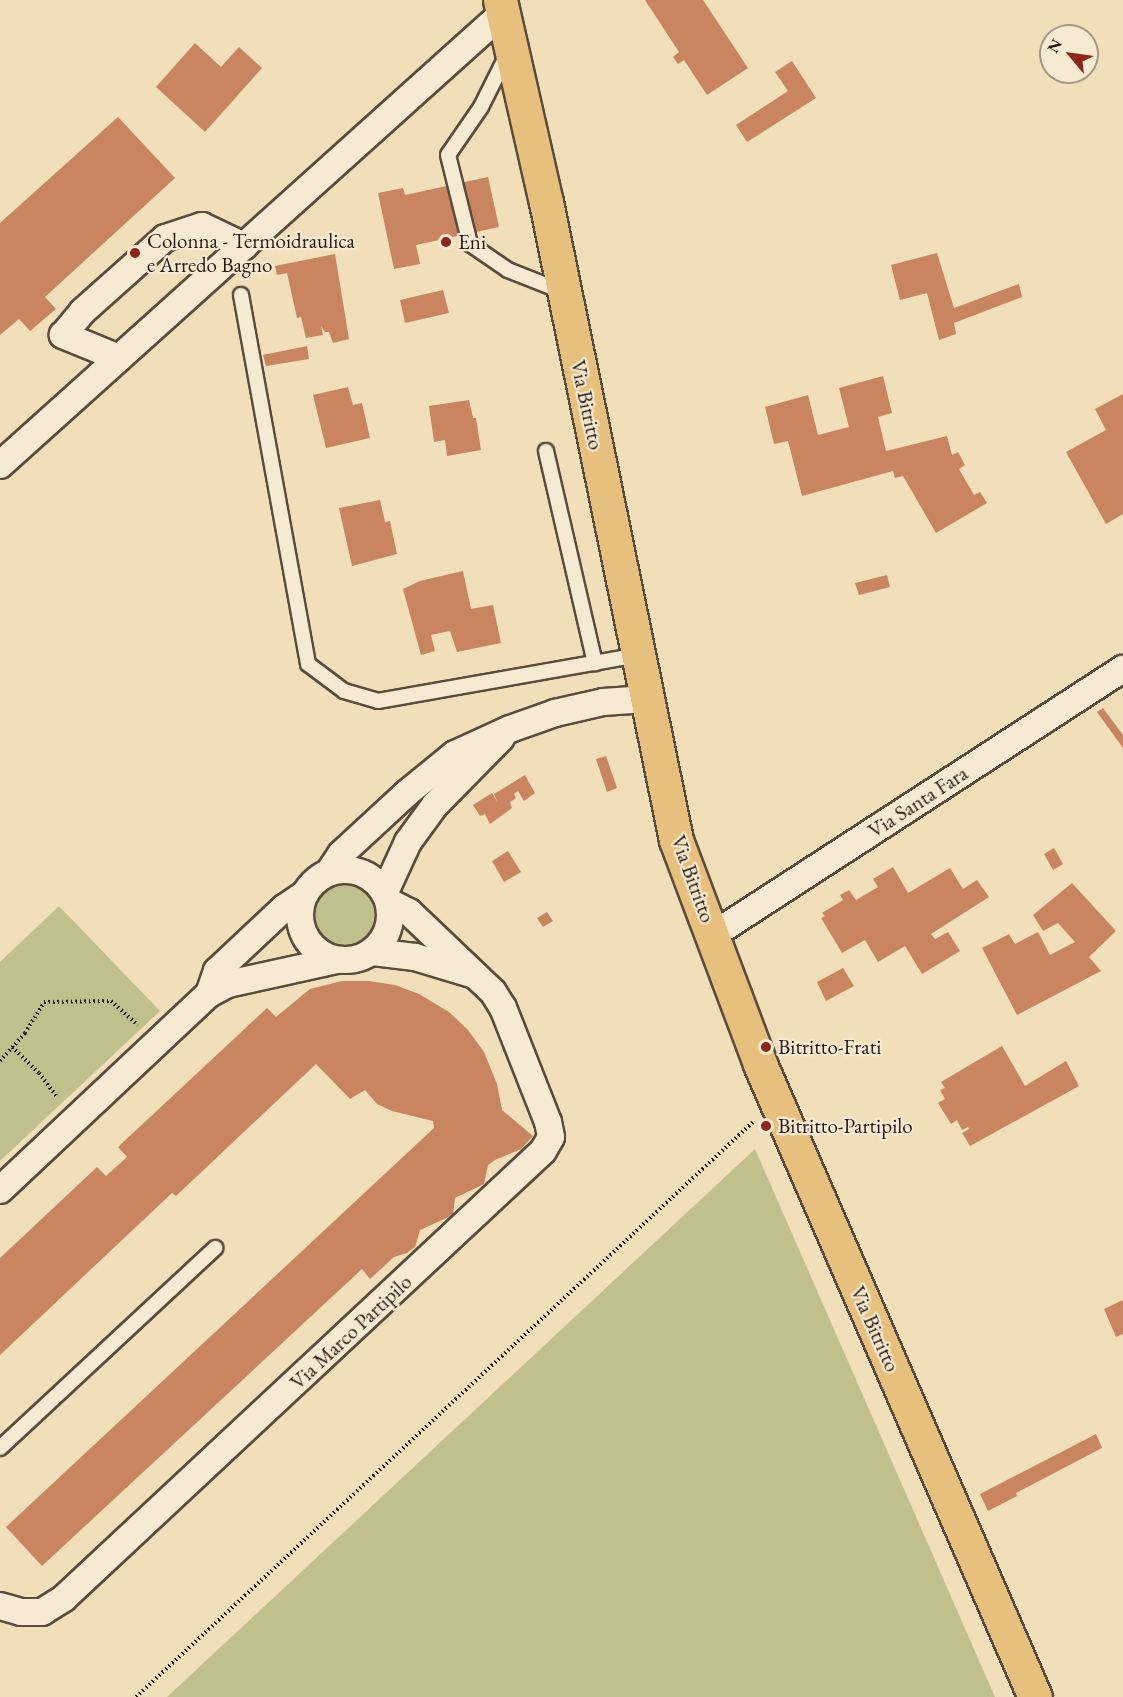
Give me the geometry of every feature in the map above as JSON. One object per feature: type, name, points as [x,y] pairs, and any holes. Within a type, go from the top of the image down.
[{"type":"main road","name":"Via Bitritto","points":[[502,7],[564,292],[676,840],[760,1064],[1035,1697]]},
{"type":"street","points":[[0,465],[244,246],[502,7]]},
{"type":"street","points":[[119,358],[63,335],[82,312],[165,238],[202,226],[244,246]]},
{"type":"street","name":"Via Santa Fara","points":[[713,935],[1123,669]]},
{"type":"street","points":[[337,960],[312,946],[305,935],[300,922],[300,908],[305,894],[311,885],[329,872],[350,847],[407,793],[455,754],[510,729],[555,713],[594,705],[647,699]]},
{"type":"street","points":[[387,897],[408,842],[435,806],[510,729]]},
{"type":"street","points":[[0,1190],[209,994],[228,984],[337,960],[361,958],[373,952],[388,929],[391,915],[387,897],[377,881],[360,872],[341,869],[329,872]]},
{"type":"street","points":[[209,994],[218,971],[284,908],[305,894]]},
{"type":"street","name":"Via Marco Partipilo","points":[[0,1606],[21,1612],[42,1612],[63,1598],[543,1151],[551,1137],[548,1122],[503,1008],[493,992],[409,912],[387,897]]},
{"type":"street","points":[[373,952],[415,957],[477,976]]},
{"type":"lane","points":[[510,48],[481,107],[448,155],[470,244],[508,270],[564,292]]},
{"type":"lane","points":[[241,295],[308,664],[344,691],[378,702],[638,655]]},
{"type":"lane","points":[[546,451],[595,663]]},
{"type":"lane","points":[[0,1448],[214,1248]]},
{"type":"path","points":[[0,1061],[25,1033],[44,1002],[111,1001],[138,1026]]},
{"type":"path","points":[[12,1047],[39,1073],[59,1100]]},
{"type":"path","points":[[136,1697],[743,1130],[777,1103]]},
{"type":"green space","points":[[339,885],[351,885],[368,894],[375,905],[377,917],[375,929],[368,940],[351,949],[339,949],[327,944],[318,935],[313,923],[313,911],[318,899],[327,890]]},
{"type":"green space","points":[[59,906],[160,1011],[0,1161],[0,962]]},
{"type":"green space","points":[[755,1149],[995,1697],[167,1697]]},
{"type":"building","points":[[645,0],[703,0],[748,68],[707,95],[684,60],[678,64],[673,57],[679,52]]},
{"type":"building","points":[[195,43],[221,67],[239,47],[262,68],[205,132],[156,87]]},
{"type":"building","points":[[792,61],[816,98],[747,142],[736,125],[788,91],[775,72]]},
{"type":"building","points":[[118,117],[175,178],[45,297],[56,309],[30,331],[19,319],[0,335],[0,223]]},
{"type":"building","points":[[488,177],[499,227],[416,245],[420,264],[394,269],[378,193],[403,188],[405,195]]},
{"type":"building","points":[[937,253],[954,308],[1019,284],[1022,297],[954,323],[956,334],[939,340],[927,293],[900,300],[891,265]]},
{"type":"building","points":[[335,254],[349,339],[333,343],[329,332],[325,332],[321,326],[323,335],[306,338],[301,317],[297,318],[287,273],[277,275],[275,266]]},
{"type":"building","points":[[443,290],[449,313],[405,323],[400,300]]},
{"type":"building","points":[[307,346],[309,359],[266,366],[263,355]]},
{"type":"building","points":[[883,376],[892,413],[878,417],[886,451],[947,436],[952,455],[958,452],[965,465],[959,469],[974,495],[980,492],[987,503],[936,533],[903,476],[895,478],[893,471],[802,496],[788,441],[774,444],[765,407],[808,395],[818,435],[849,427],[839,388]]},
{"type":"building","points":[[348,387],[353,405],[362,403],[370,438],[326,448],[313,395]]},
{"type":"building","points":[[1123,394],[1123,514],[1106,524],[1066,452],[1106,430],[1095,409]]},
{"type":"building","points":[[469,400],[473,418],[476,418],[481,450],[447,456],[445,440],[434,442],[429,406]]},
{"type":"building","points":[[380,500],[385,522],[390,521],[397,554],[352,566],[339,508]]},
{"type":"building","points":[[463,571],[471,609],[493,605],[501,643],[457,652],[450,631],[431,635],[435,651],[421,655],[403,589],[420,581]]},
{"type":"building","points":[[887,575],[890,587],[859,595],[855,583]]},
{"type":"building","points":[[1103,708],[1123,735],[1123,748],[1097,712]]},
{"type":"building","points":[[606,756],[617,788],[607,792],[596,759]]},
{"type":"building","points":[[525,775],[535,793],[524,801],[518,791],[514,794],[516,798],[510,802],[512,808],[490,824],[485,814],[480,816],[473,805],[492,793],[498,803],[494,794]]},
{"type":"building","points":[[1054,848],[1063,864],[1053,870],[1044,854]]},
{"type":"building","points":[[508,851],[521,872],[504,882],[492,861]]},
{"type":"building","points":[[893,867],[908,893],[950,868],[963,889],[977,880],[989,897],[931,934],[935,939],[948,932],[960,951],[922,974],[905,946],[878,962],[865,940],[842,953],[821,918],[825,916],[822,913],[843,900],[840,895],[849,890],[856,900],[878,887],[873,879]]},
{"type":"building","points":[[1072,883],[1116,931],[1089,957],[1101,971],[1017,1015],[982,948],[1009,934],[1015,944],[1038,932],[1050,955],[1075,942],[1058,923],[1043,931],[1033,915]]},
{"type":"building","points":[[547,912],[553,921],[543,927],[537,918]]},
{"type":"building","points":[[843,968],[854,986],[826,1001],[817,982]]},
{"type":"building","points":[[342,981],[369,981],[395,985],[419,994],[449,1012],[468,1030],[484,1052],[497,1084],[502,1110],[533,1136],[521,1149],[488,1165],[484,1184],[455,1198],[453,1215],[420,1230],[415,1247],[407,1253],[394,1257],[370,1279],[362,1269],[42,1566],[6,1527],[434,1128],[433,1121],[392,1111],[377,1104],[365,1090],[350,1099],[316,1064],[176,1196],[172,1193],[0,1355],[0,1258],[97,1167],[106,1176],[127,1157],[118,1147],[267,1008],[276,1017],[310,989]]},
{"type":"building","points":[[1002,1046],[1025,1086],[1066,1061],[1079,1086],[970,1146],[962,1133],[969,1129],[968,1127],[962,1130],[957,1120],[951,1124],[938,1103],[945,1099],[940,1090],[945,1088],[941,1082]]},
{"type":"building","points":[[1123,1300],[1123,1334],[1116,1337],[1104,1309]]},
{"type":"building","points":[[1096,1434],[1102,1448],[1016,1493],[1017,1496],[988,1511],[980,1494]]},
{"type":"place","name":"Eni","points":[[446,242]]},
{"type":"place","name":"Colonna - Termoidraulica e Arredo Bagno","points":[[135,253]]},
{"type":"place","name":"Bitritto-Frati","points":[[766,1047]]},
{"type":"place","name":"Bitritto-Partipilo","points":[[766,1126]]}]
